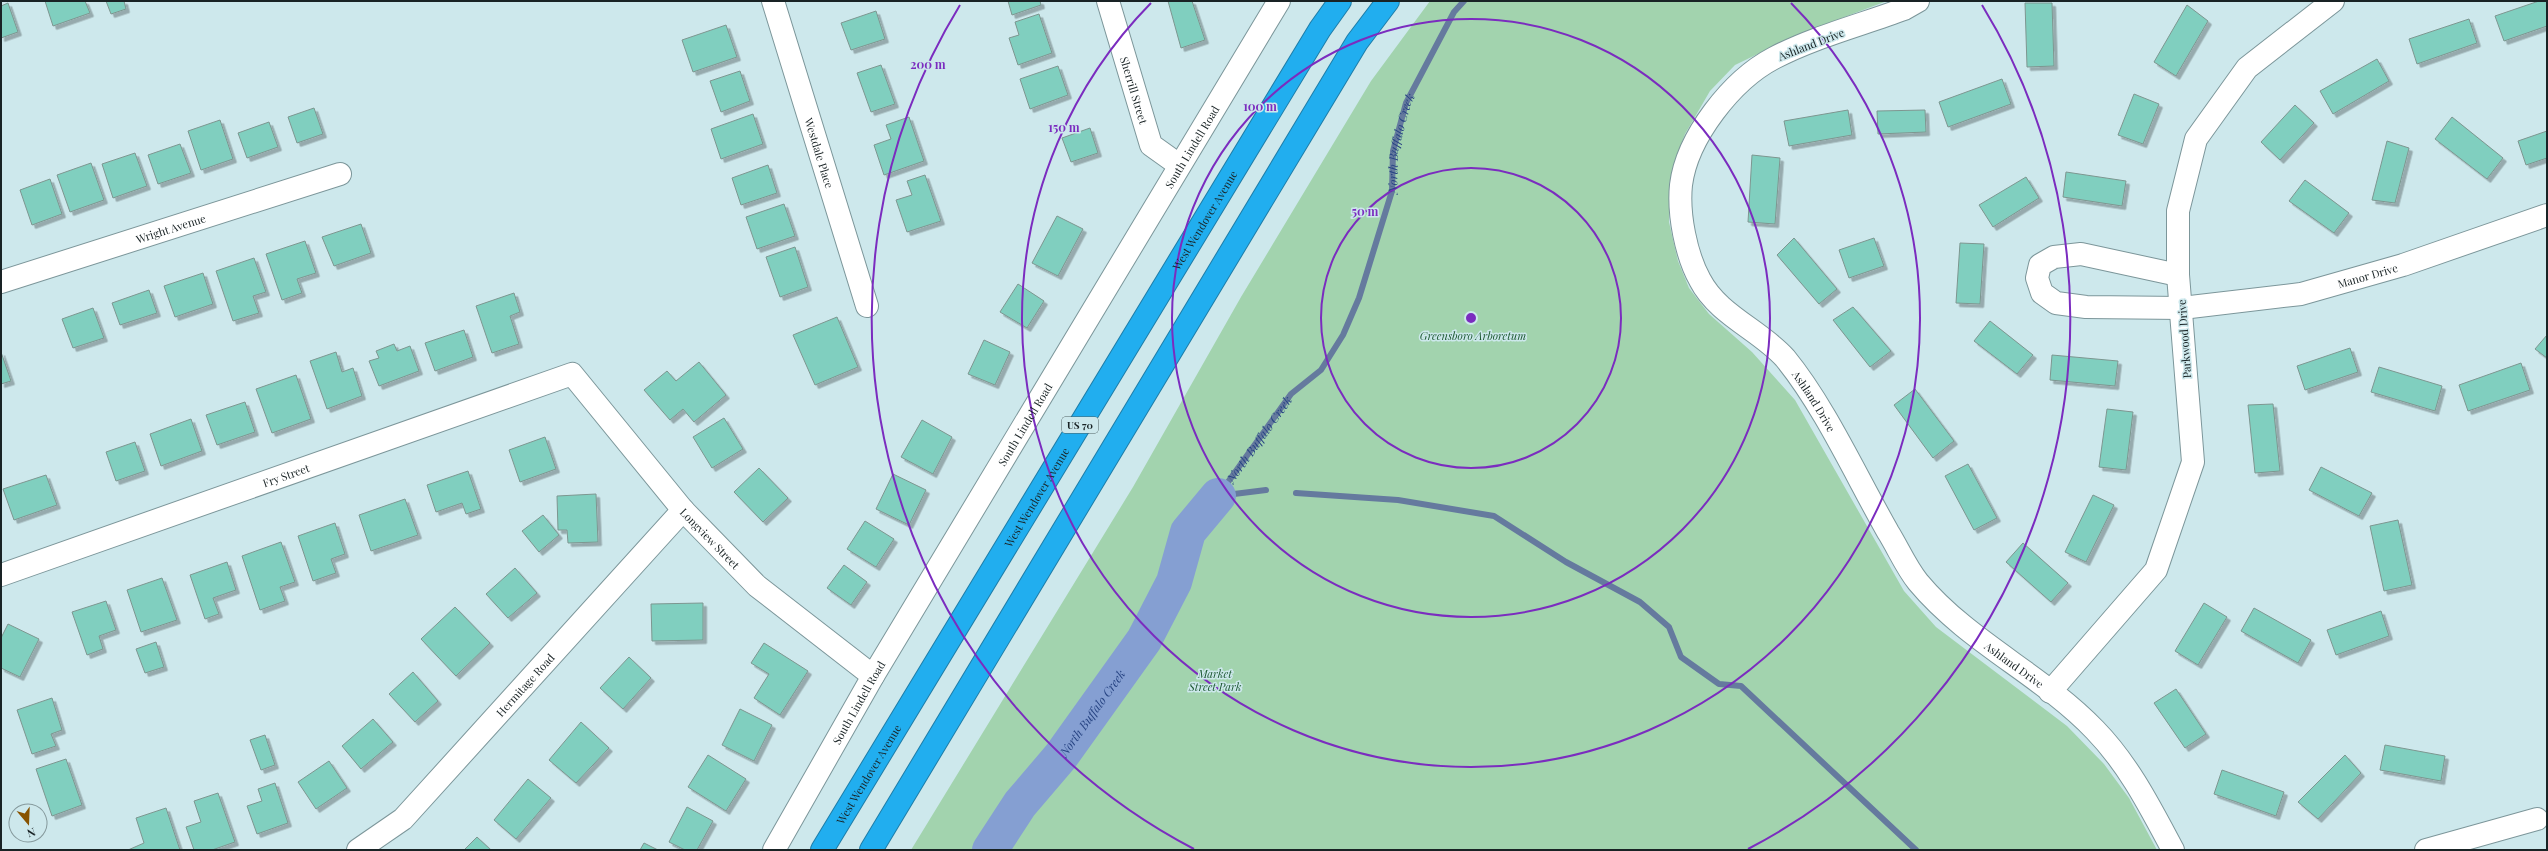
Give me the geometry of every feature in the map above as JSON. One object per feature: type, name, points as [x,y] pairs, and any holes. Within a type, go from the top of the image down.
[{"type":"highway","name":"West Wendover Avenue","points":[[822,850],[1316,36],[1340,1]]},
{"type":"highway","points":[[871,850],[1357,42],[1388,1]]},
{"type":"street","name":"Westdale Place","points":[[773,1],[867,306]]},
{"type":"street","name":"Sherrill Street","points":[[1108,1],[1151,145],[1179,165]]},
{"type":"street","name":"South Lindell Road","points":[[774,850],[872,676],[1279,1]]},
{"type":"street","name":"Ashland Drive","points":[[1918,1],[1904,9],[1801,46],[1772,59],[1744,78],[1706,122],[1681,182],[1680,211],[1686,240],[1700,281],[1718,303],[1784,357],[1814,400],[1916,580],[1963,628],[2050,692],[2094,729],[2133,775],[2173,850]]},
{"type":"street","name":"Parkwood Drive","points":[[2050,692],[2156,570],[2193,462],[2182,308],[2178,275],[2178,211],[2196,139],[2247,68],[2328,2]]},
{"type":"street","name":"Wright Avenue","points":[[1,282],[340,174]]},
{"type":"street","name":"Manor Drive","points":[[2178,275],[2081,254],[2054,257],[2040,265],[2037,278],[2042,293],[2056,303],[2086,307],[2182,308],[2301,294],[2403,265],[2547,215]]},
{"type":"street","name":"Longview Street","points":[[572,374],[683,510],[756,586],[872,676]]},
{"type":"street","name":"Fry Street","points":[[1,576],[572,374]]},
{"type":"street","name":"Hermitage Road","points":[[358,850],[403,818],[683,510]]},
{"type":"street","points":[[2426,850],[2537,819]]},
{"type":"green space","name":"Greensboro Arboretum","points":[[1430,1],[1887,1],[1799,34],[1735,65],[1710,91],[1685,134],[1674,163],[1669,185],[1669,222],[1678,261],[1689,288],[1709,314],[1752,352],[1795,400],[1904,591],[1936,627],[2067,726],[2104,764],[2129,798],[2157,850],[911,850],[1133,487],[1241,297],[1371,81]]},
{"type":"building","points":[[45,1],[85,1],[90,13],[53,26]]},
{"type":"building","points":[[106,1],[124,1],[126,9],[111,14]]},
{"type":"building","points":[[1008,1],[1040,1],[1041,5],[1012,15]]},
{"type":"building","points":[[1168,1],[1192,1],[1205,40],[1181,48]]},
{"type":"building","points":[[2539,1],[2547,1],[2547,26],[2504,41],[2495,16]]},
{"type":"building","points":[[8,3],[18,32],[1,38],[1,6]]},
{"type":"building","points":[[2025,3],[2052,3],[2054,66],[2027,67]]},
{"type":"building","points":[[2187,5],[2208,21],[2176,76],[2154,62]]},
{"type":"building","points":[[876,11],[885,39],[851,50],[841,23]]},
{"type":"building","points":[[1039,14],[1052,53],[1018,65],[1009,38],[1019,35],[1015,22]]},
{"type":"building","points":[[2469,19],[2477,43],[2417,64],[2409,39]]},
{"type":"building","points":[[726,25],[737,57],[693,72],[682,40]]},
{"type":"building","points":[[2377,59],[2389,81],[2333,114],[2320,91]]},
{"type":"building","points":[[881,65],[895,104],[871,112],[857,73]]},
{"type":"building","points":[[1058,66],[1068,95],[1030,109],[1020,79]]},
{"type":"building","points":[[740,71],[750,101],[721,112],[710,81]]},
{"type":"building","points":[[2002,79],[2011,104],[1948,127],[1939,102]]},
{"type":"building","points":[[2134,94],[2159,104],[2143,144],[2118,135]]},
{"type":"building","points":[[2295,105],[2314,123],[2280,160],[2261,142]]},
{"type":"building","points":[[314,108],[323,134],[297,143],[288,117]]},
{"type":"building","points":[[1848,110],[1852,135],[1789,146],[1784,121]]},
{"type":"building","points":[[1925,110],[1926,132],[1878,134],[1877,111]]},
{"type":"building","points":[[753,114],[763,144],[721,159],[711,129]]},
{"type":"building","points":[[909,117],[924,161],[884,175],[874,145],[891,139],[886,125]]},
{"type":"building","points":[[2452,117],[2503,158],[2487,179],[2435,139]]},
{"type":"building","points":[[220,120],[233,159],[201,170],[188,131]]},
{"type":"building","points":[[269,122],[278,147],[247,158],[238,133]]},
{"type":"building","points":[[1090,128],[1098,153],[1071,162],[1062,138]]},
{"type":"building","points":[[2547,131],[2547,158],[2526,165],[2518,141]]},
{"type":"building","points":[[2387,141],[2409,148],[2395,203],[2372,200]]},
{"type":"building","points":[[180,144],[191,173],[158,184],[148,155]]},
{"type":"building","points":[[135,153],[147,186],[113,198],[102,164]]},
{"type":"building","points":[[1752,155],[1780,158],[1775,224],[1748,222]]},
{"type":"building","points":[[91,163],[104,200],[70,212],[57,175]]},
{"type":"building","points":[[768,165],[777,193],[741,205],[732,178]]},
{"type":"building","points":[[2066,172],[2126,181],[2122,206],[2063,197]]},
{"type":"building","points":[[925,175],[941,221],[907,232],[896,200],[912,195],[907,181]]},
{"type":"building","points":[[2026,177],[2039,198],[1993,227],[1979,205]]},
{"type":"building","points":[[50,179],[62,214],[32,225],[20,190]]},
{"type":"building","points":[[2305,180],[2349,213],[2334,233],[2289,201]]},
{"type":"building","points":[[784,204],[795,236],[757,249],[746,217]]},
{"type":"building","points":[[1057,216],[1083,229],[1058,276],[1032,263]]},
{"type":"building","points":[[361,224],[371,253],[334,266],[322,237]]},
{"type":"building","points":[[1794,238],[1837,289],[1819,304],[1777,255]]},
{"type":"building","points":[[1874,238],[1884,266],[1849,278],[1839,250]]},
{"type":"building","points":[[305,241],[316,273],[297,279],[302,293],[282,300],[266,254]]},
{"type":"building","points":[[1960,243],[1984,244],[1980,304],[1956,303]]},
{"type":"building","points":[[795,247],[808,287],[780,297],[766,257]]},
{"type":"building","points":[[254,258],[266,292],[253,296],[259,313],[233,321],[216,271]]},
{"type":"building","points":[[203,273],[213,304],[175,317],[164,286]]},
{"type":"building","points":[[1018,284],[1044,301],[1027,328],[1000,312]]},
{"type":"building","points":[[149,290],[157,313],[120,325],[112,303]]},
{"type":"building","points":[[514,293],[520,312],[510,316],[519,344],[492,353],[476,306]]},
{"type":"building","points":[[1853,307],[1891,351],[1870,367],[1833,320]]},
{"type":"building","points":[[93,308],[104,338],[73,348],[62,319]]},
{"type":"building","points":[[837,317],[858,367],[815,385],[793,335]]},
{"type":"building","points":[[1990,321],[2033,355],[2017,374],[1974,341]]},
{"type":"building","points":[[464,330],[473,357],[435,371],[425,343]]},
{"type":"building","points":[[2547,335],[2547,358],[2535,349]]},
{"type":"building","points":[[984,340],[1010,352],[995,385],[968,374]]},
{"type":"building","points":[[394,344],[397,351],[410,346],[419,371],[379,386],[369,361],[379,358],[376,351]]},
{"type":"building","points":[[2350,348],[2358,372],[2305,390],[2297,366]]},
{"type":"building","points":[[1,352],[11,381],[1,384]]},
{"type":"building","points":[[336,352],[342,372],[353,368],[362,396],[327,409],[310,361]]},
{"type":"building","points":[[2052,355],[2118,361],[2115,386],[2050,380]]},
{"type":"building","points":[[699,362],[726,395],[694,422],[683,409],[670,420],[644,390],[667,371],[676,381]]},
{"type":"building","points":[[2521,363],[2530,390],[2468,411],[2459,385]]},
{"type":"building","points":[[2379,367],[2442,386],[2435,411],[2371,392]]},
{"type":"building","points":[[296,375],[311,419],[272,433],[256,389]]},
{"type":"building","points":[[1915,389],[1954,441],[1933,458],[1894,405]]},
{"type":"building","points":[[245,402],[255,432],[217,445],[206,415]]},
{"type":"building","points":[[2273,404],[2280,471],[2255,473],[2248,405]]},
{"type":"building","points":[[2107,409],[2133,412],[2126,470],[2099,467]]},
{"type":"building","points":[[724,418],[743,449],[712,468],[693,437]]},
{"type":"building","points":[[191,419],[202,451],[161,466],[150,434]]},
{"type":"building","points":[[922,420],[952,437],[933,474],[901,457]]},
{"type":"building","points":[[545,437],[556,469],[520,482],[509,450]]},
{"type":"building","points":[[135,442],[145,471],[116,481],[106,452]]},
{"type":"building","points":[[1968,464],[1997,518],[1974,530],[1945,476]]},
{"type":"building","points":[[2321,467],[2372,493],[2359,516],[2309,490]]},
{"type":"building","points":[[759,468],[788,498],[763,522],[734,492]]},
{"type":"building","points":[[468,471],[481,509],[466,514],[462,503],[436,512],[427,485]]},
{"type":"building","points":[[893,474],[926,490],[909,525],[876,509]]},
{"type":"building","points":[[46,475],[57,505],[14,520],[3,489]]},
{"type":"building","points":[[596,494],[598,542],[568,543],[567,530],[558,530],[557,496]]},
{"type":"building","points":[[2093,495],[2114,505],[2086,562],[2065,552]]},
{"type":"building","points":[[405,499],[418,535],[371,551],[359,515]]},
{"type":"building","points":[[543,515],[559,535],[539,552],[522,531]]},
{"type":"building","points":[[2398,520],[2412,585],[2384,591],[2370,526]]},
{"type":"building","points":[[865,521],[894,539],[876,567],[847,549]]},
{"type":"building","points":[[335,523],[345,554],[331,559],[336,573],[313,581],[298,536]]},
{"type":"building","points":[[281,542],[295,582],[280,587],[285,601],[260,610],[242,556]]},
{"type":"building","points":[[2023,543],[2068,583],[2051,602],[2006,562]]},
{"type":"building","points":[[227,562],[236,590],[213,598],[219,614],[205,619],[190,575]]},
{"type":"building","points":[[844,565],[867,582],[851,605],[827,588]]},
{"type":"building","points":[[515,568],[537,593],[508,618],[486,594]]},
{"type":"building","points":[[162,578],[177,620],[141,632],[127,590]]},
{"type":"building","points":[[106,601],[116,630],[99,636],[103,649],[87,655],[72,612]]},
{"type":"building","points":[[703,603],[703,640],[652,641],[651,604]]},
{"type":"building","points":[[2204,603],[2227,617],[2198,665],[2175,651]]},
{"type":"building","points":[[455,607],[490,643],[456,676],[421,639]]},
{"type":"building","points":[[2254,608],[2311,640],[2298,663],[2241,631]]},
{"type":"building","points":[[2381,611],[2389,636],[2336,655],[2327,630]]},
{"type":"building","points":[[8,624],[39,639],[20,677],[1,668],[1,638]]},
{"type":"building","points":[[156,642],[164,667],[145,673],[136,649]]},
{"type":"building","points":[[764,643],[808,671],[780,715],[754,698],[769,674],[751,663]]},
{"type":"building","points":[[629,657],[651,678],[623,709],[600,688]]},
{"type":"building","points":[[413,672],[438,701],[415,722],[389,694]]},
{"type":"building","points":[[2176,689],[2206,734],[2185,748],[2154,703]]},
{"type":"building","points":[[52,698],[62,730],[51,734],[56,746],[32,754],[17,710]]},
{"type":"building","points":[[740,709],[772,725],[754,761],[722,745]]},
{"type":"building","points":[[373,719],[393,742],[361,769],[342,746]]},
{"type":"building","points":[[581,722],[609,748],[576,783],[549,760]]},
{"type":"building","points":[[265,735],[275,765],[261,770],[250,740]]},
{"type":"building","points":[[2385,745],[2445,756],[2441,781],[2380,770]]},
{"type":"building","points":[[708,755],[746,779],[726,811],[688,787]]},
{"type":"building","points":[[2345,755],[2361,773],[2318,819],[2298,802]]},
{"type":"building","points":[[66,759],[82,805],[52,816],[36,769]]},
{"type":"building","points":[[329,761],[347,788],[316,809],[298,782]]},
{"type":"building","points":[[2222,770],[2284,792],[2276,816],[2214,794]]},
{"type":"building","points":[[528,779],[551,798],[516,839],[494,820]]},
{"type":"building","points":[[275,783],[288,823],[257,834],[247,806],[262,801],[258,789]]},
{"type":"building","points":[[218,793],[235,842],[212,850],[194,850],[186,827],[201,822],[194,801]]},
{"type":"building","points":[[687,807],[713,821],[697,850],[685,850],[669,842]]},
{"type":"building","points":[[166,808],[180,850],[128,850],[144,843],[136,818]]},
{"type":"building","points":[[477,837],[491,850],[464,850]]},
{"type":"building","points":[[644,843],[658,850],[640,850]]},
{"type":"waterway","name":"North Buffalo Creek","points":[[1218,496],[1291,394],[1321,370],[1343,335],[1359,298],[1392,191],[1393,151],[1406,103],[1454,12],[1464,1]]},
{"type":"waterway","points":[[1218,496],[1266,490]]},
{"type":"waterway","points":[[1296,493],[1398,500],[1494,516],[1566,562],[1640,602],[1669,627],[1681,657],[1719,684],[1741,686],[1916,850]]},
{"type":"waterway","name":"North Buffalo Creek","points":[[990,850],[1020,804],[1061,756],[1144,640],[1174,582],[1188,532],[1218,496]]},
{"type":"park label","name":"Market Street Park","points":[[1215,679]]}]
